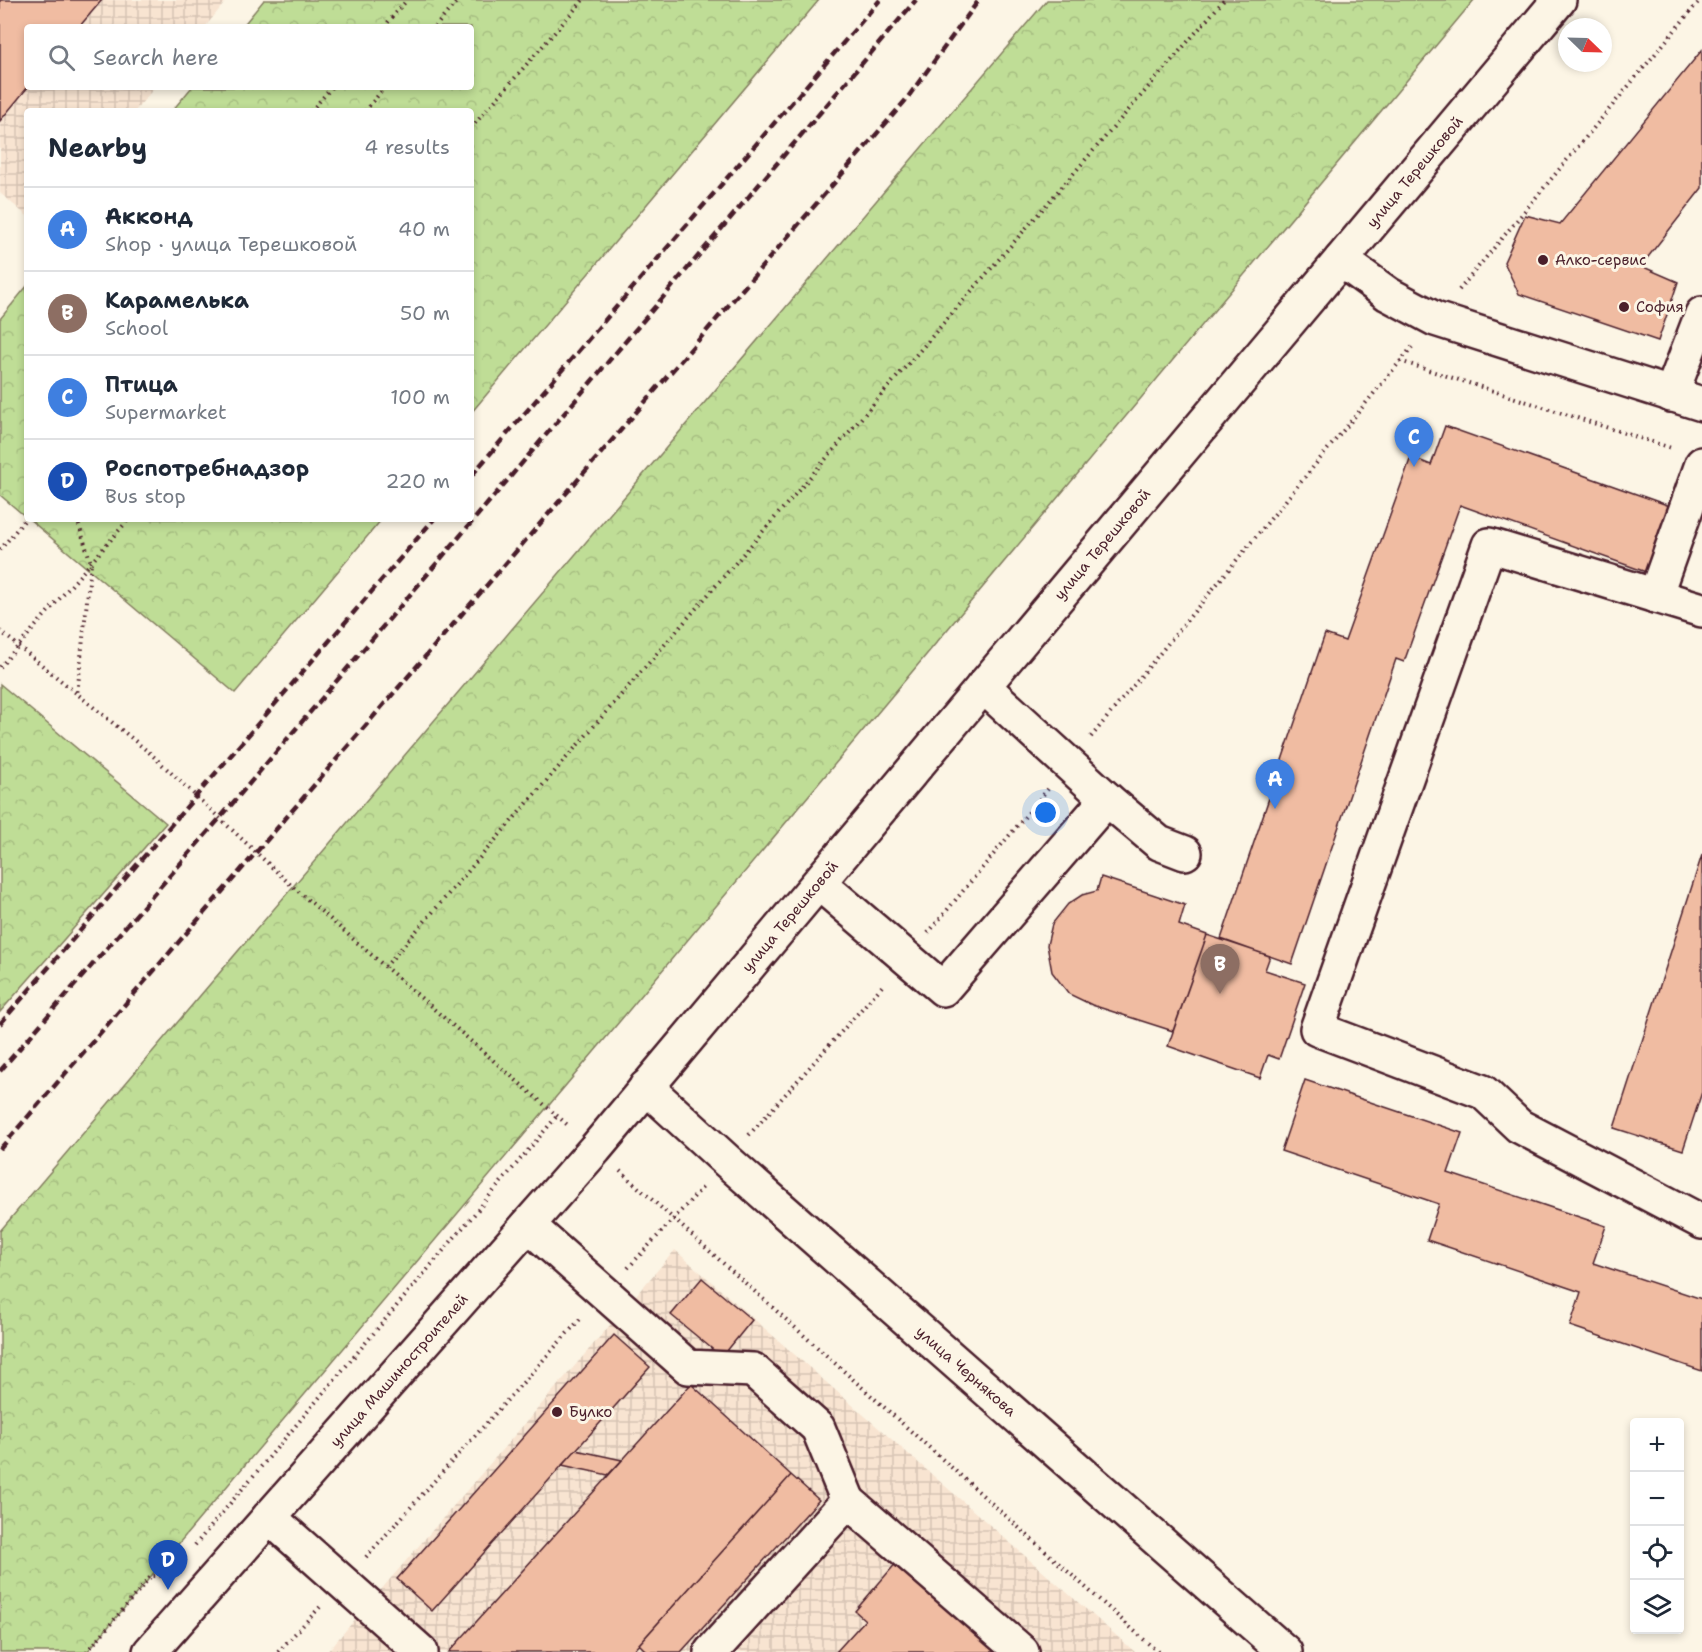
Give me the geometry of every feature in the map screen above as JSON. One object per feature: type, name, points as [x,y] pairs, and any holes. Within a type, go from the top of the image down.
[{"type":"main road","name":"улица Терешковой","points":[[646,1087],[1559,0]]},
{"type":"main road","points":[[1341,260],[1389,294],[1435,320],[1702,404]]},
{"type":"main road","points":[[1671,395],[1702,314]]},
{"type":"main road","points":[[1654,596],[1691,457]]},
{"type":"main road","points":[[1702,610],[1489,545],[1317,1029],[1483,1092],[1519,1126],[1702,1222]]},
{"type":"main road","points":[[983,686],[1159,843],[1185,853]]},
{"type":"main road","points":[[819,883],[943,989],[1107,799]]},
{"type":"main road","name":"улица Машиностроителей","points":[[150,1652],[595,1149],[646,1087]]},
{"type":"main road","name":"улица Чернякова","points":[[646,1087],[1279,1650]]},
{"type":"main road","points":[[528,1225],[688,1367],[753,1370],[818,1428],[848,1501],[1022,1652]]},
{"type":"main road","points":[[711,1652],[848,1501]]},
{"type":"main road","points":[[269,1517],[421,1652]]},
{"type":"path","points":[[387,24],[407,0]]},
{"type":"path","points":[[438,24],[458,0]]},
{"type":"path","points":[[474,125],[583,0]]},
{"type":"path","points":[[385,967],[1224,0]]},
{"type":"path","points":[[278,1652],[604,1292],[674,1220],[907,958],[1700,0]]},
{"type":"path","points":[[314,108],[329,90]]},
{"type":"path","points":[[368,108],[382,90]]},
{"type":"path","points":[[1400,361],[1691,457]]},
{"type":"path","points":[[0,550],[24,521]]},
{"type":"path","points":[[77,695],[91,563],[78,522]]},
{"type":"path","points":[[0,667],[126,522]]},
{"type":"path","points":[[0,631],[151,754],[285,879],[595,1149],[1158,1652]]},
{"type":"path","points":[[191,1549],[557,1116]]},
{"type":"path","points":[[87,1652],[151,1576],[168,1576],[176,1567]]},
{"type":"shaded area","points":[[0,0],[227,0],[207,24],[24,24],[24,90],[152,90],[138,108],[24,108],[24,213],[0,193]]},
{"type":"shaded area","points":[[675,1250],[1135,1652],[327,1652]]},
{"type":"green space","points":[[264,0],[819,0],[474,409],[474,108],[174,108],[190,90],[474,90],[474,24],[244,24]]},
{"type":"green space","points":[[1047,0],[1474,0],[599,1046],[87,1652],[0,1652],[0,1231]]},
{"type":"green space","points":[[24,290],[24,515],[0,495],[0,319]]},
{"type":"green space","points":[[33,522],[379,522],[235,693]]},
{"type":"green space","points":[[0,684],[166,823],[0,1012]]},
{"type":"building","points":[[0,0],[102,0],[82,24],[24,24],[26,90],[0,121]]},
{"type":"building","points":[[1702,50],[1702,188],[1641,266],[1678,282],[1658,341],[1519,294],[1504,262],[1525,215],[1560,224]]},
{"type":"building","points":[[1445,426],[1670,506],[1646,572],[1460,505],[1404,662],[1396,659],[1292,964],[1221,939],[1325,634],[1345,641],[1411,457],[1431,465]]},
{"type":"building","points":[[1702,855],[1702,1092],[1683,1150],[1614,1128]]},
{"type":"building","points":[[1101,877],[1185,905],[1179,925],[1207,935],[1173,1031],[1092,1005],[1069,994],[1052,972],[1047,945],[1052,924],[1068,904],[1082,895],[1097,891]]},
{"type":"building","points":[[1207,935],[1270,956],[1265,970],[1305,983],[1279,1059],[1268,1055],[1260,1078],[1168,1046]]},
{"type":"building","points":[[1305,1080],[1462,1133],[1448,1173],[1606,1226],[1593,1263],[1702,1299],[1702,1371],[1570,1326],[1581,1292],[1427,1240],[1439,1204],[1281,1151]]},
{"type":"building","points":[[702,1278],[752,1320],[722,1357],[671,1315]]},
{"type":"building","points":[[614,1335],[650,1367],[432,1611],[397,1579]]},
{"type":"building","points":[[691,1384],[791,1475],[632,1652],[449,1652]]},
{"type":"building","points":[[576,1450],[622,1460],[608,1475],[562,1465]]},
{"type":"building","points":[[791,1475],[819,1500],[681,1652],[647,1652],[639,1644]]},
{"type":"building","points":[[897,1562],[1000,1652],[836,1652],[865,1620],[855,1611]]},
{"type":"railway","points":[[474,473],[880,0]]},
{"type":"railway","points":[[474,519],[916,0]]},
{"type":"railway","points":[[0,1149],[905,101],[979,0]]},
{"type":"railway","points":[[0,1024],[431,522]]},
{"type":"railway","points":[[0,1071],[220,818],[472,522]]},
{"type":"place","name":"Алко-сервис","points":[[1543,260]]},
{"type":"place","name":"София","points":[[1624,307]]},
{"type":"place","name":"Птица","points":[[1414,467]]},
{"type":"place","name":"Акконд","points":[[1275,809]]},
{"type":"place","name":"Карамелька","points":[[1220,994]]},
{"type":"place","name":"Булко","points":[[557,1412]]},
{"type":"place","name":"Роспотребнадзор","points":[[168,1590]]}]
